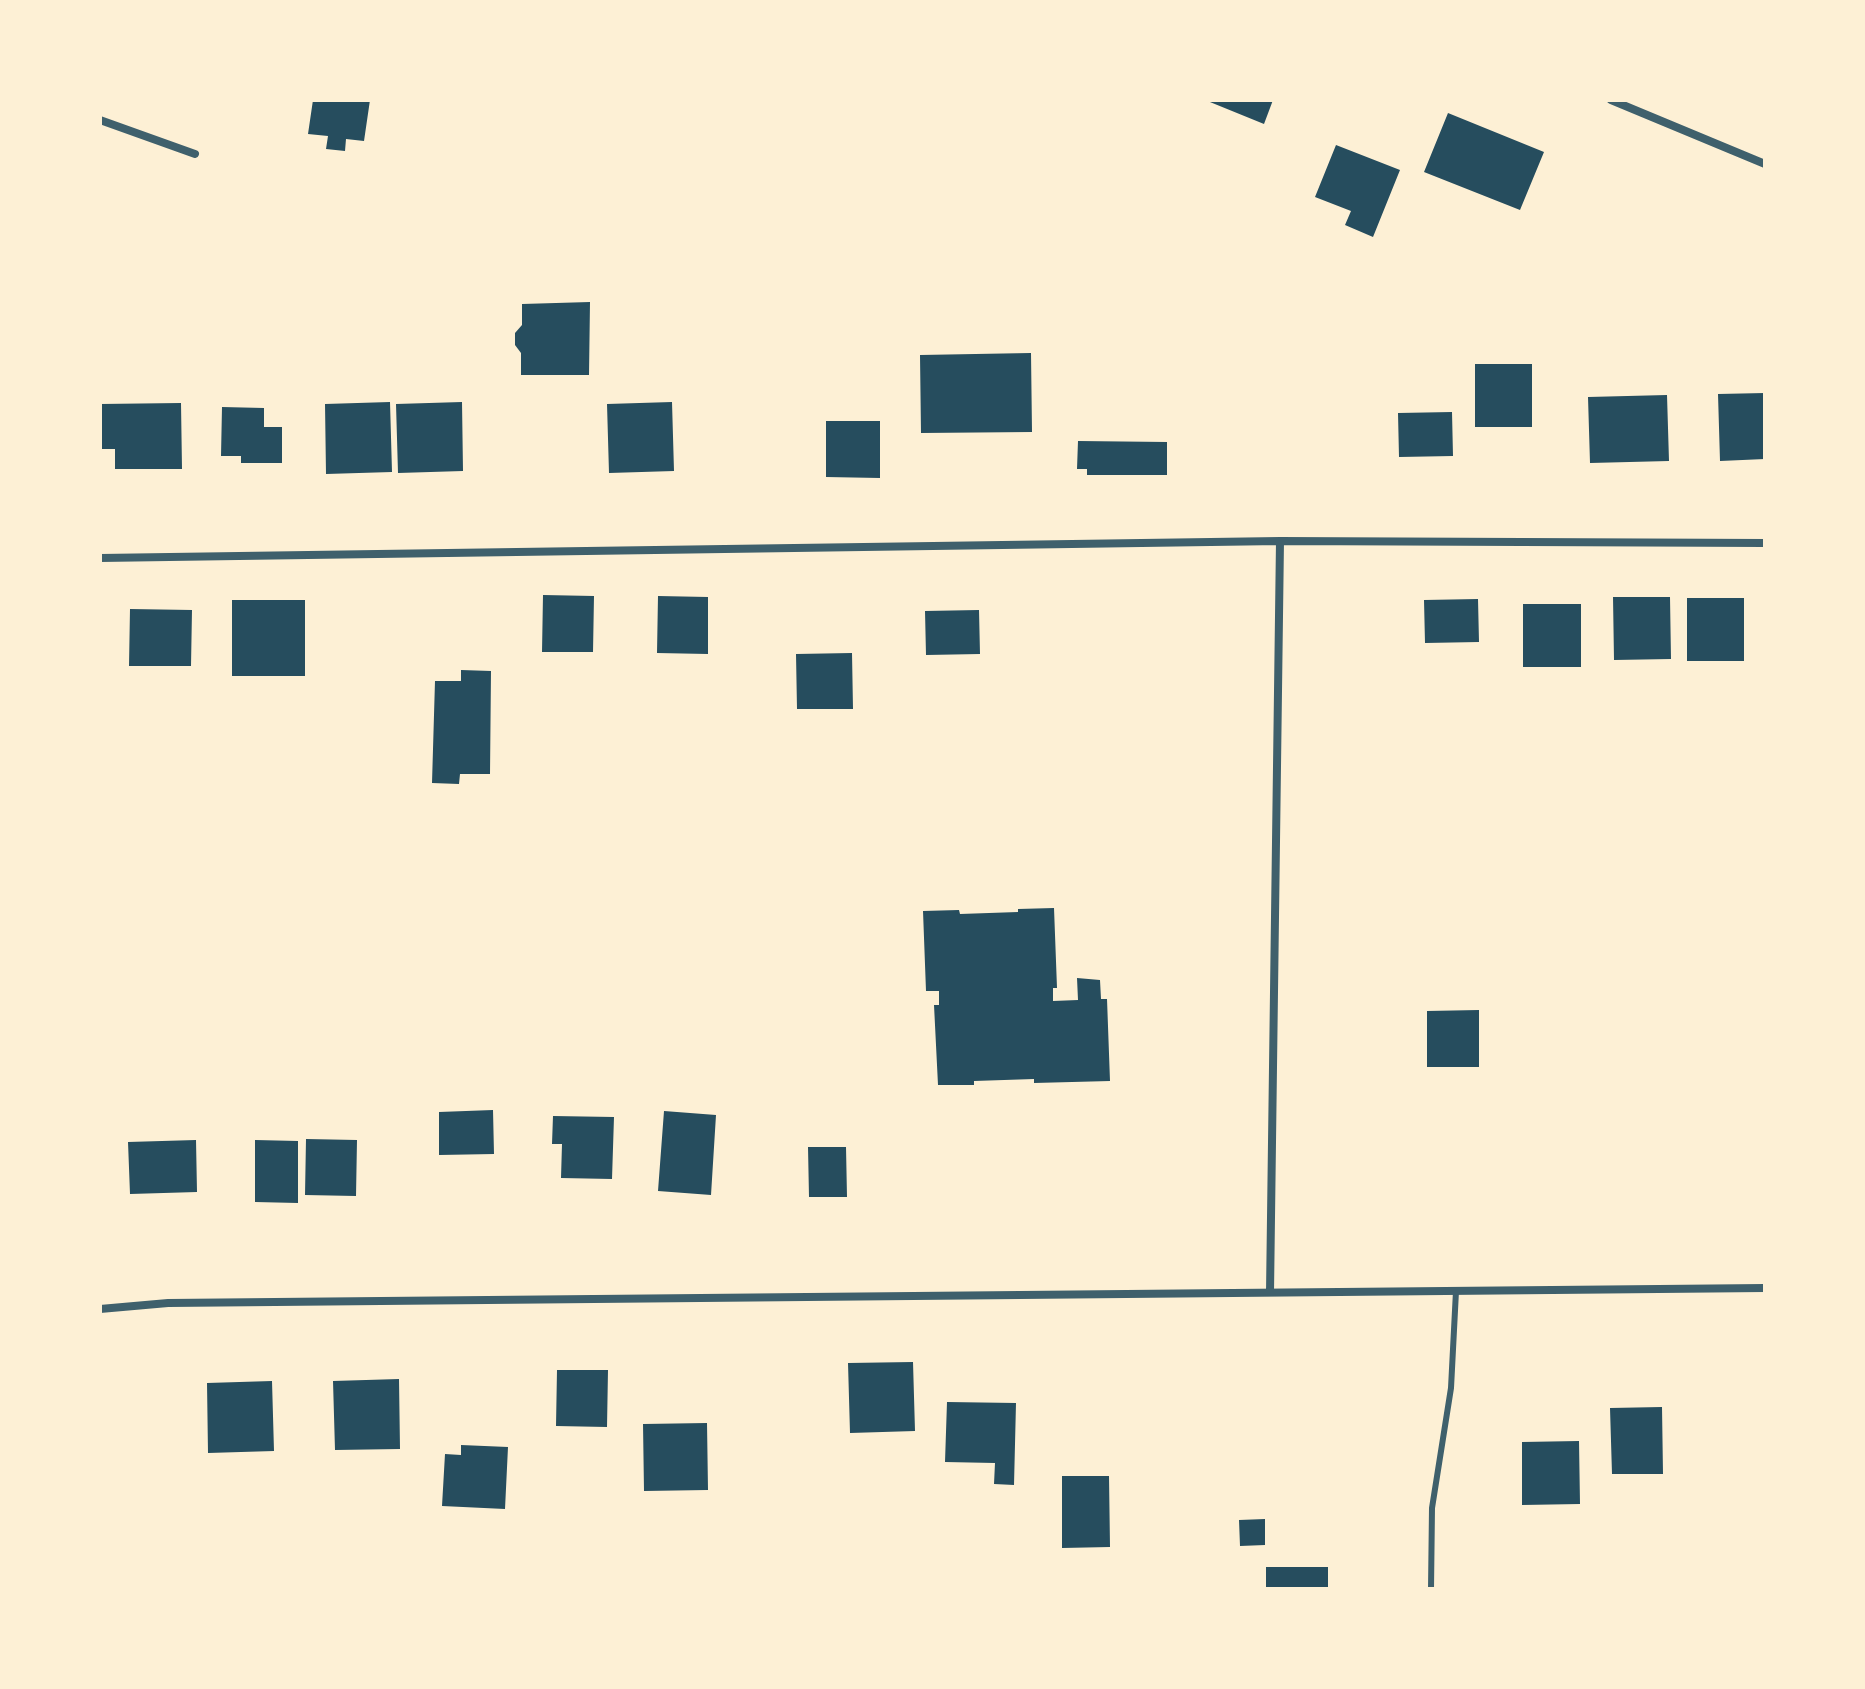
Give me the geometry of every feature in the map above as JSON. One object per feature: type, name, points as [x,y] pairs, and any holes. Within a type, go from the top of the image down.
[{"type":"street","points":[[1611,100],[1765,164]]},
{"type":"street","points":[[100,120],[195,154]]},
{"type":"street","points":[[100,558],[1280,541],[1765,543]]},
{"type":"street","points":[[1270,1292],[1280,541]]},
{"type":"street","points":[[100,1309],[168,1303],[1765,1288]]},
{"type":"lane","points":[[1431,1589],[1432,1508],[1451,1388],[1456,1291]]},
{"type":"building","points":[[313,100],[370,100],[364,141],[346,139],[345,151],[326,149],[328,136],[308,134]]},
{"type":"building","points":[[1205,100],[1273,100],[1264,124]]},
{"type":"building","points":[[1448,113],[1544,152],[1520,210],[1424,172]]},
{"type":"building","points":[[1336,145],[1400,170],[1373,237],[1345,225],[1351,211],[1315,197]]},
{"type":"building","points":[[590,302],[589,375],[521,375],[521,353],[515,345],[515,333],[522,325],[522,304]]},
{"type":"building","points":[[1031,353],[1032,432],[921,433],[920,355]]},
{"type":"building","points":[[1475,364],[1532,364],[1532,427],[1475,427]]},
{"type":"building","points":[[1765,393],[1765,459],[1720,461],[1718,394]]},
{"type":"building","points":[[1667,395],[1669,461],[1590,463],[1588,397]]},
{"type":"building","points":[[390,402],[392,472],[326,474],[325,404]]},
{"type":"building","points":[[462,402],[463,471],[398,473],[396,404]]},
{"type":"building","points":[[672,402],[674,471],[609,473],[607,404]]},
{"type":"building","points":[[181,403],[182,469],[115,469],[115,449],[100,449],[100,404]]},
{"type":"building","points":[[222,407],[264,408],[264,427],[282,427],[282,463],[241,463],[241,456],[221,456]]},
{"type":"building","points":[[1452,412],[1453,456],[1399,457],[1398,413]]},
{"type":"building","points":[[826,421],[880,421],[880,478],[826,477]]},
{"type":"building","points":[[1078,441],[1167,442],[1167,475],[1087,475],[1087,469],[1077,469]]},
{"type":"building","points":[[543,595],[594,596],[593,652],[542,652]]},
{"type":"building","points":[[658,596],[708,597],[708,654],[657,653]]},
{"type":"building","points":[[1613,597],[1670,597],[1671,659],[1614,660]]},
{"type":"building","points":[[1687,598],[1744,598],[1744,661],[1687,661]]},
{"type":"building","points":[[1478,599],[1479,642],[1425,643],[1424,600]]},
{"type":"building","points":[[232,600],[305,600],[305,676],[232,676]]},
{"type":"building","points":[[1523,604],[1581,604],[1581,667],[1523,667]]},
{"type":"building","points":[[130,609],[192,610],[191,666],[129,666]]},
{"type":"building","points":[[979,610],[980,654],[926,655],[925,611]]},
{"type":"building","points":[[852,653],[853,709],[797,709],[796,654]]},
{"type":"building","points":[[461,670],[491,671],[490,774],[460,774],[459,784],[432,783],[435,681],[461,681]]},
{"type":"building","points":[[1054,908],[1057,988],[1053,988],[1053,1001],[1078,1000],[1077,978],[1100,980],[1101,999],[1107,999],[1110,1081],[1034,1083],[1034,1079],[938,1085],[934,1005],[939,1005],[939,991],[926,991],[923,911],[959,910],[960,914]]},
{"type":"building","points":[[1479,1010],[1479,1067],[1427,1067],[1427,1011]]},
{"type":"building","points":[[493,1110],[494,1154],[439,1155],[439,1112]]},
{"type":"building","points":[[664,1111],[716,1115],[711,1195],[658,1191]]},
{"type":"building","points":[[553,1116],[614,1117],[612,1179],[561,1178],[562,1144],[552,1144]]},
{"type":"building","points":[[306,1139],[357,1140],[356,1196],[305,1195]]},
{"type":"building","points":[[196,1140],[197,1192],[130,1194],[128,1142]]},
{"type":"building","points":[[255,1140],[298,1141],[298,1203],[255,1202]]},
{"type":"building","points":[[808,1147],[846,1147],[847,1197],[809,1197]]},
{"type":"building","points":[[913,1362],[915,1431],[850,1433],[848,1363]]},
{"type":"building","points":[[557,1370],[608,1370],[607,1427],[556,1426]]},
{"type":"building","points":[[399,1379],[400,1449],[335,1450],[333,1381]]},
{"type":"building","points":[[272,1381],[274,1451],[208,1453],[207,1383]]},
{"type":"building","points":[[947,1402],[1016,1403],[1014,1485],[994,1484],[995,1463],[945,1462]]},
{"type":"building","points":[[1662,1407],[1663,1474],[1612,1474],[1610,1408]]},
{"type":"building","points":[[707,1423],[708,1490],[644,1491],[643,1424]]},
{"type":"building","points":[[1579,1441],[1580,1504],[1522,1505],[1522,1442]]},
{"type":"building","points":[[461,1445],[508,1447],[505,1509],[442,1506],[445,1454],[461,1455]]},
{"type":"building","points":[[1062,1476],[1109,1476],[1110,1547],[1062,1548]]},
{"type":"building","points":[[1265,1519],[1265,1545],[1240,1546],[1239,1520]]},
{"type":"building","points":[[1266,1567],[1328,1567],[1328,1589],[1266,1589]]}]
